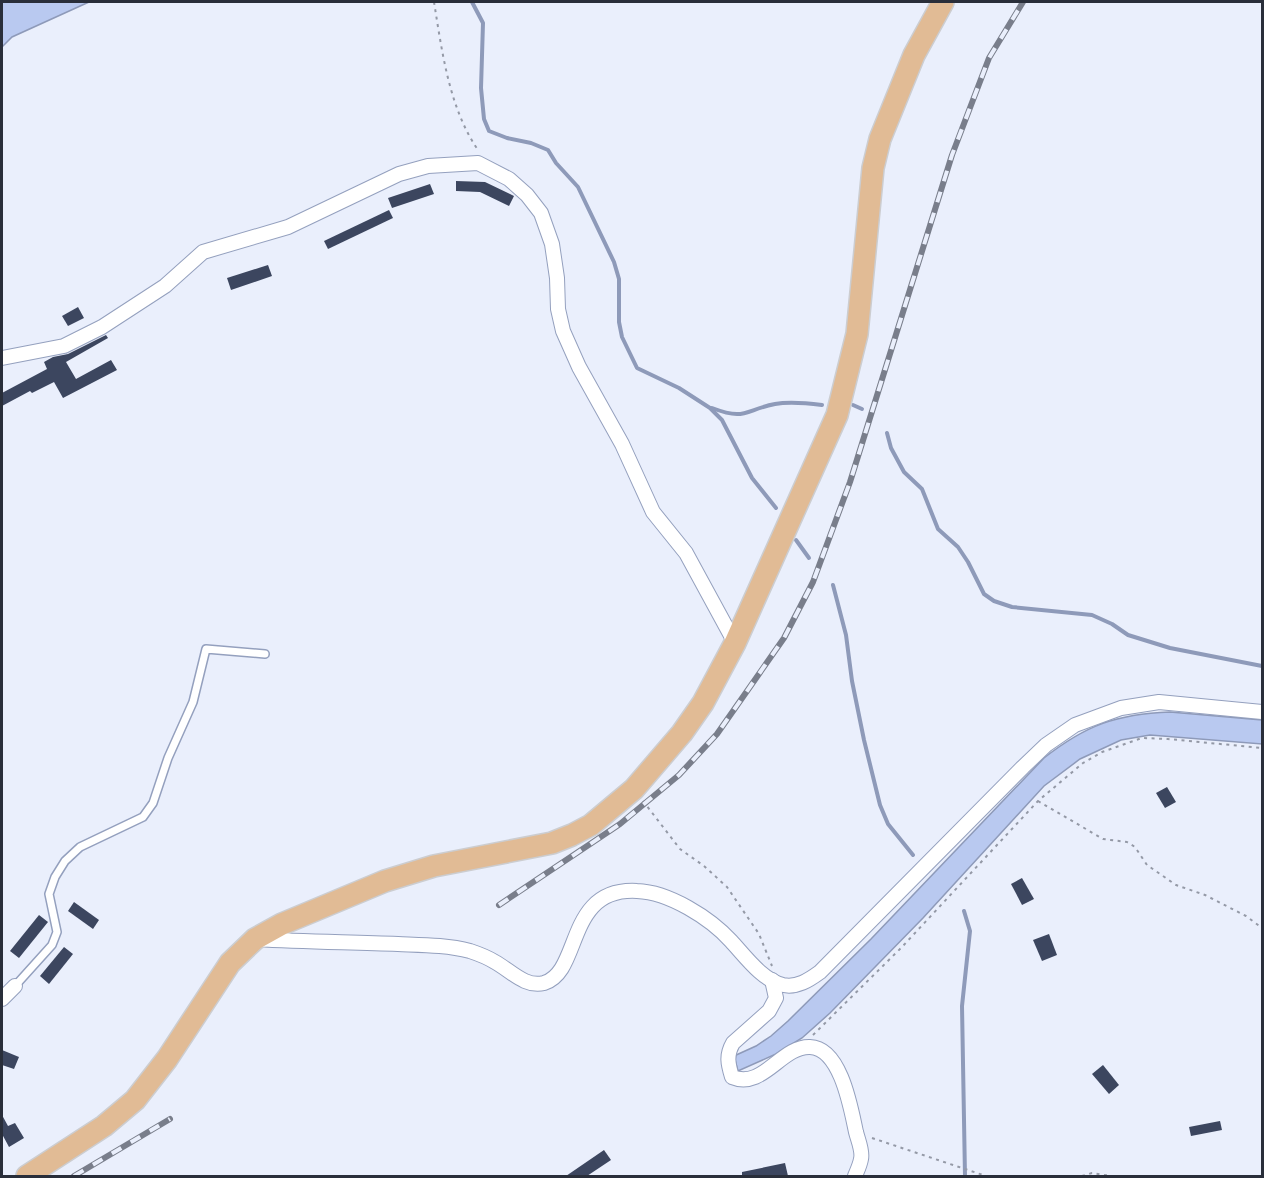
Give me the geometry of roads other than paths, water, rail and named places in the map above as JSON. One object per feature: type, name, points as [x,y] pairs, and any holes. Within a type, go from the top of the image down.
[{"type":"main road","points":[[27,1176],[104,1126],[135,1100],[166,1059],[230,963],[255,939],[282,924],[385,881],[434,866],[552,843],[591,825],[634,789],[682,733],[703,703],[735,643],[837,415],[857,334],[873,168],[880,139],[914,55],[943,2]]},
{"type":"street","points":[[2,358],[64,346],[102,327],[165,286],[203,252],[288,227],[399,174],[428,166],[456,163],[478,163],[491,168],[509,179],[541,213],[552,244],[557,278],[558,309],[563,331],[579,367],[622,444],[653,512],[686,554],[735,643]]},
{"type":"street","points":[[255,939],[369,942],[452,948],[481,955],[530,983],[540,984],[548,981],[562,967],[583,919],[599,901],[622,892],[637,891],[653,893],[672,900],[714,924],[751,963],[772,980],[782,985],[794,986],[806,982],[820,972],[1023,767],[1046,745],[1075,725],[1121,708],[1159,702],[1263,712]]},
{"type":"street","points":[[772,980],[776,998],[770,1011],[729,1049],[727,1056],[732,1077],[742,1082],[798,1049],[809,1047],[820,1049],[832,1059],[852,1110],[862,1157],[855,1176]]},
{"type":"street","points":[[2,999],[15,986]]},
{"type":"lane","points":[[15,986],[52,945],[57,932],[49,894],[55,877],[65,861],[80,847],[143,817],[153,803],[168,758],[193,702],[206,649],[266,654]]},
{"type":"water","points":[[2,2],[89,2],[12,37],[2,47]]},
{"type":"water","points":[[1170,712],[1262,720],[1262,744],[1150,735],[1121,740],[1080,759],[1044,786],[923,918],[830,1013],[802,1038],[776,1054],[738,1071],[734,1056],[756,1046],[788,1021],[871,939],[1044,758],[1074,737],[1103,723],[1134,715]]},
{"type":"waterway","points":[[472,2],[483,23],[481,88],[484,119],[489,131],[548,150],[556,163],[578,187],[614,262],[619,279],[619,322],[622,337],[637,368],[679,388],[710,408],[722,420],[752,478],[776,508]]},
{"type":"waterway","points":[[712,408],[739,414],[781,403],[822,405]]},
{"type":"waterway","points":[[853,405],[862,409]]},
{"type":"waterway","points":[[887,433],[891,448],[904,472],[922,489],[938,529],[958,547],[984,594],[994,601],[1012,607],[1092,615],[1112,624],[1128,635],[1170,648],[1262,666]]},
{"type":"waterway","points":[[796,540],[809,558]]},
{"type":"waterway","points":[[833,585],[846,635],[852,681],[880,805],[888,824],[913,855]]},
{"type":"waterway","points":[[964,911],[970,931],[962,1006],[965,1176]]},
{"type":"railway","points":[[499,905],[620,824],[679,775],[717,734],[784,638],[813,582],[850,482],[952,155],[989,58],[1023,2]]},
{"type":"railway","points":[[74,1176],[170,1119]]}]
